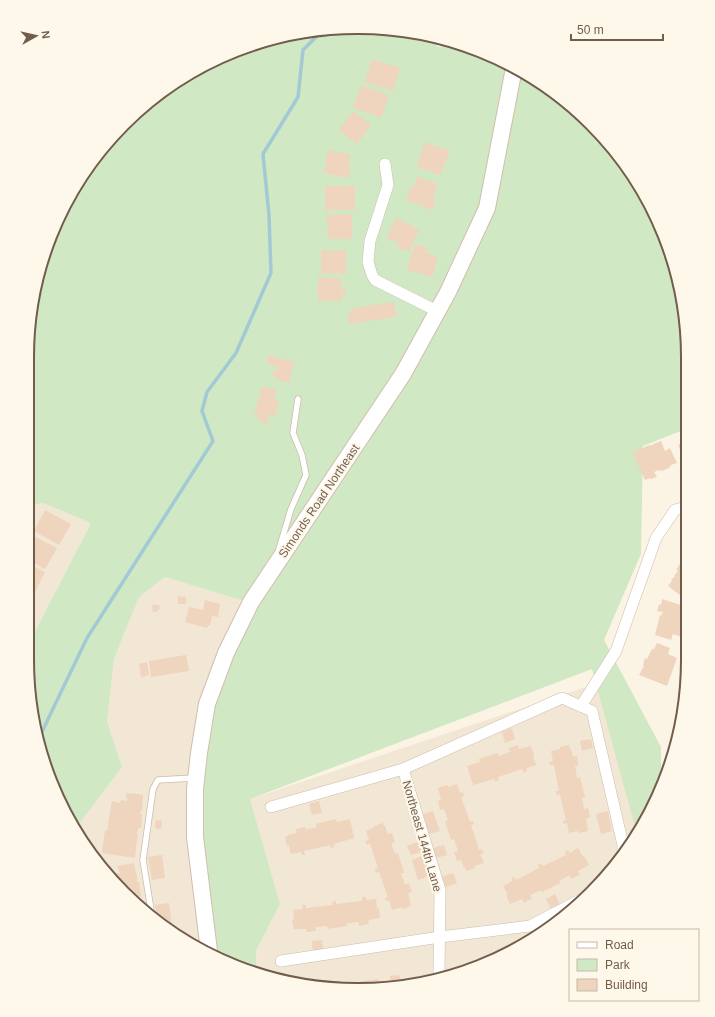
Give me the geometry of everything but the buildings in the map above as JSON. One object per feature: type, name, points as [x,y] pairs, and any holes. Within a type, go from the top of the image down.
[{"type":"main road","name":"Simonds Road Northeast","points":[[209,947],[195,837],[195,789],[199,753],[209,697],[226,652],[251,602],[403,374],[448,292],[487,208],[513,74]]},
{"type":"street","points":[[385,164],[388,185],[370,241],[368,262],[372,275],[375,280],[437,311]]},
{"type":"street","points":[[581,706],[616,651],[656,538],[675,510],[681,508]]},
{"type":"street","points":[[271,807],[403,769],[562,698],[592,711],[623,843]]},
{"type":"street","name":"Northeast 144th Lane","points":[[403,769],[440,890],[439,972]]},
{"type":"street","points":[[280,961],[440,937],[530,926],[564,908]]},
{"type":"lane","points":[[273,570],[291,509],[306,475],[302,456],[293,433],[298,399]]},
{"type":"lane","points":[[151,908],[143,860],[153,789],[158,780],[196,778]]},
{"type":"shaded area","points":[[43,503],[91,523],[34,633],[34,505]]},
{"type":"shaded area","points":[[165,577],[251,602],[203,944],[178,928],[144,903],[114,873],[79,824],[122,767],[107,721],[114,659],[139,597]]},
{"type":"shaded area","points":[[598,683],[635,825],[601,873],[571,903],[537,928],[501,950],[461,966],[421,977],[379,982],[336,982],[294,977],[258,967],[256,951],[280,904],[250,799]]},
{"type":"green space","points":[[358,34],[421,40],[435,44],[438,47],[444,46],[461,51],[501,67],[537,89],[571,114],[601,144],[626,178],[648,214],[664,254],[675,294],[681,358],[681,431],[643,446],[641,554],[604,640],[661,747],[661,770],[648,803],[635,826],[592,669],[250,799],[280,904],[256,951],[257,967],[215,950],[195,837],[207,704],[251,603],[165,577],[139,597],[114,659],[107,721],[122,767],[79,824],[67,803],[51,763],[40,723],[35,681],[34,633],[91,523],[43,503],[34,505],[34,358],[37,315],[45,274],[51,254],[67,214],[77,196],[114,144],[144,114],[178,89],[214,67],[254,51],[274,45],[315,37]]},
{"type":"waterway","points":[[42,731],[87,638],[213,441],[202,411],[207,392],[236,353],[271,273],[269,215],[263,154],[298,97],[303,50],[316,37]]}]
